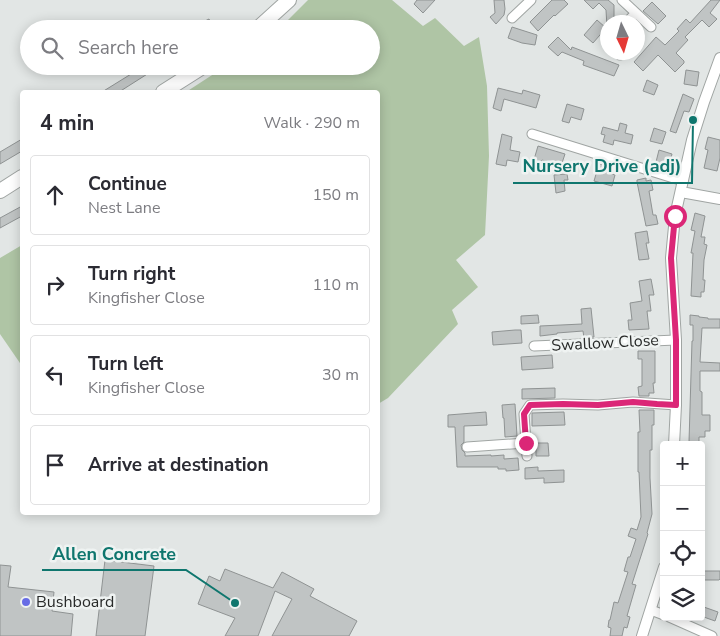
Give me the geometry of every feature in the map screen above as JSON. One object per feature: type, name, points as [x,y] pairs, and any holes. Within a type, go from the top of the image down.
[{"type":"main road","points":[[267,20],[289,0]]},
{"type":"main road","points":[[166,90],[190,75]]},
{"type":"main road","points":[[0,191],[20,178]]},
{"type":"street","points":[[622,0],[651,27]]},
{"type":"street","points":[[512,18],[525,2]]},
{"type":"street","points":[[674,441],[676,340],[671,258],[675,216],[692,140],[720,58]]},
{"type":"street","points":[[532,134],[720,200]]},
{"type":"street","name":"Swallow Close","points":[[534,346],[676,340]]},
{"type":"street","points":[[527,456],[524,414],[530,405],[598,405],[633,402],[676,405]]},
{"type":"street","points":[[467,447],[526,443]]},
{"type":"street","points":[[642,636],[661,576]]},
{"type":"street","points":[[651,610],[660,613]]},
{"type":"street","points":[[677,621],[712,636]]},
{"type":"green space","points":[[308,0],[392,0],[423,26],[435,18],[464,46],[479,37],[487,86],[489,156],[485,235],[456,260],[478,287],[452,310],[458,324],[388,398],[380,403],[380,90],[189,90],[212,75],[380,75],[380,20],[288,20]]},
{"type":"green space","points":[[20,246],[20,363],[0,334],[0,258]]},
{"type":"building","points":[[417,0],[435,0],[423,13],[414,4]]},
{"type":"building","points":[[494,0],[504,0],[505,9],[504,15],[496,24],[490,17],[495,13]]},
{"type":"building","points":[[552,0],[564,0],[568,4],[538,31],[530,22]]},
{"type":"building","points":[[584,0],[608,0],[614,5],[614,15],[606,15],[606,10],[599,3],[593,9]]},
{"type":"building","points":[[711,0],[720,0],[710,13],[717,19],[709,27],[702,20],[685,37],[688,40],[676,53],[684,63],[675,72],[658,55],[643,71],[634,62],[636,60],[645,60],[645,50],[656,37],[665,45],[679,31],[677,29],[686,19],[690,23]]},
{"type":"building","points":[[652,2],[666,16],[658,24],[643,11]]},
{"type":"building","points":[[597,20],[600,23],[600,35],[593,43],[584,35]]},
{"type":"building","points":[[512,27],[537,35],[535,45],[508,38]]},
{"type":"building","points":[[558,37],[571,50],[572,47],[600,58],[600,60],[606,60],[619,65],[614,76],[583,65],[584,61],[562,52],[558,56],[548,47]]},
{"type":"building","points":[[686,70],[699,72],[697,86],[684,84]]},
{"type":"building","points":[[129,75],[146,75],[122,90],[105,90]]},
{"type":"building","points":[[647,80],[658,85],[654,95],[643,91]]},
{"type":"building","points":[[498,88],[522,94],[523,90],[540,95],[536,108],[504,99],[501,111],[493,108]]},
{"type":"building","points":[[683,94],[694,99],[689,112],[684,111],[676,133],[670,131]]},
{"type":"building","points":[[567,104],[584,109],[581,120],[571,117],[569,123],[562,121]]},
{"type":"building","points":[[620,123],[627,125],[625,133],[633,135],[631,144],[614,140],[613,145],[603,142],[605,135],[601,134],[603,127],[618,131]]},
{"type":"building","points":[[654,128],[666,132],[662,144],[650,141]]},
{"type":"building","points":[[502,134],[512,137],[510,150],[520,152],[518,162],[507,160],[506,166],[496,164]]},
{"type":"building","points":[[708,137],[720,140],[720,158],[717,171],[704,168],[708,150],[705,149]]},
{"type":"building","points":[[20,140],[20,152],[0,164],[0,152]]},
{"type":"building","points":[[538,146],[565,154],[561,166],[542,160],[540,165],[533,163]]},
{"type":"building","points":[[659,150],[672,154],[669,165],[656,162]]},
{"type":"building","points":[[599,164],[608,166],[606,172],[615,175],[612,186],[594,181]]},
{"type":"building","points":[[567,174],[568,180],[564,180],[565,191],[556,193],[554,175]]},
{"type":"building","points":[[646,178],[646,181],[651,180],[653,190],[649,191],[653,215],[656,215],[658,224],[646,226],[637,180]]},
{"type":"building","points":[[20,207],[20,217],[0,228],[0,218]]},
{"type":"building","points":[[695,213],[705,216],[701,237],[705,237],[704,244],[707,245],[704,260],[704,292],[701,292],[701,297],[691,296],[693,253],[691,253],[695,231],[691,230]]},
{"type":"building","points":[[647,231],[649,243],[646,243],[649,259],[639,260],[635,233]]},
{"type":"building","points":[[651,279],[654,295],[649,295],[651,311],[647,311],[649,329],[629,330],[628,320],[632,320],[630,303],[642,301],[639,281]]},
{"type":"building","points":[[591,308],[594,337],[584,338],[583,331],[540,336],[540,326],[582,324],[581,309]]},
{"type":"building","points":[[538,315],[539,323],[521,324],[521,316]]},
{"type":"building","points":[[690,315],[708,319],[720,319],[720,328],[702,328],[700,362],[720,363],[720,371],[700,371],[702,415],[710,415],[710,431],[705,431],[705,437],[699,437],[699,441],[689,441],[693,341],[693,325],[690,325]]},
{"type":"building","points":[[521,330],[522,343],[493,345],[492,332]]},
{"type":"building","points":[[638,351],[655,351],[654,393],[649,393],[649,396],[639,396],[638,387],[642,386],[642,359],[638,359]]},
{"type":"building","points":[[552,355],[553,368],[522,370],[521,357]]},
{"type":"building","points":[[555,388],[555,398],[522,399],[522,389]]},
{"type":"building","points":[[515,404],[517,436],[505,437],[502,405]]},
{"type":"building","points":[[639,410],[654,410],[652,450],[650,450],[652,514],[648,534],[632,584],[636,585],[627,616],[630,617],[627,628],[624,627],[622,636],[610,636],[609,620],[614,602],[618,603],[628,572],[624,571],[636,539],[628,536],[631,528],[637,530],[641,517],[638,472]]},
{"type":"building","points":[[486,412],[487,425],[464,426],[464,442],[461,445],[465,456],[504,455],[504,459],[518,458],[519,470],[506,471],[506,469],[498,469],[498,467],[457,467],[455,427],[448,427],[448,415]]},
{"type":"building","points":[[564,412],[565,425],[532,426],[532,413]]},
{"type":"building","points":[[536,443],[548,443],[549,456],[536,456]]},
{"type":"building","points":[[538,467],[538,471],[564,470],[564,482],[544,483],[544,478],[525,479],[525,468]]},
{"type":"building","points":[[105,560],[154,566],[145,636],[96,636]]},
{"type":"building","name":"Bushboard","points":[[0,565],[11,566],[8,587],[54,592],[52,611],[73,614],[71,636],[0,636]]},
{"type":"building","points":[[225,569],[273,588],[282,572],[314,589],[310,596],[357,621],[349,636],[272,636],[292,599],[275,591],[258,636],[225,636],[235,618],[198,604],[209,576],[220,581]]},
{"type":"building","points":[[705,571],[720,571],[719,580],[705,580]]},
{"type":"building","points":[[705,607],[718,612],[715,621],[705,617]]},
{"type":"place","name":"Nursery Drive (adj)","points":[[693,120]]},
{"type":"place","name":"Bushboard","points":[[26,602]]},
{"type":"place","name":"Allen Concrete","points":[[235,603]]},
{"type":"route","points":[[526,443],[524,414],[530,405],[598,405],[633,402],[676,405],[676,340],[671,258],[675,216]]}]
